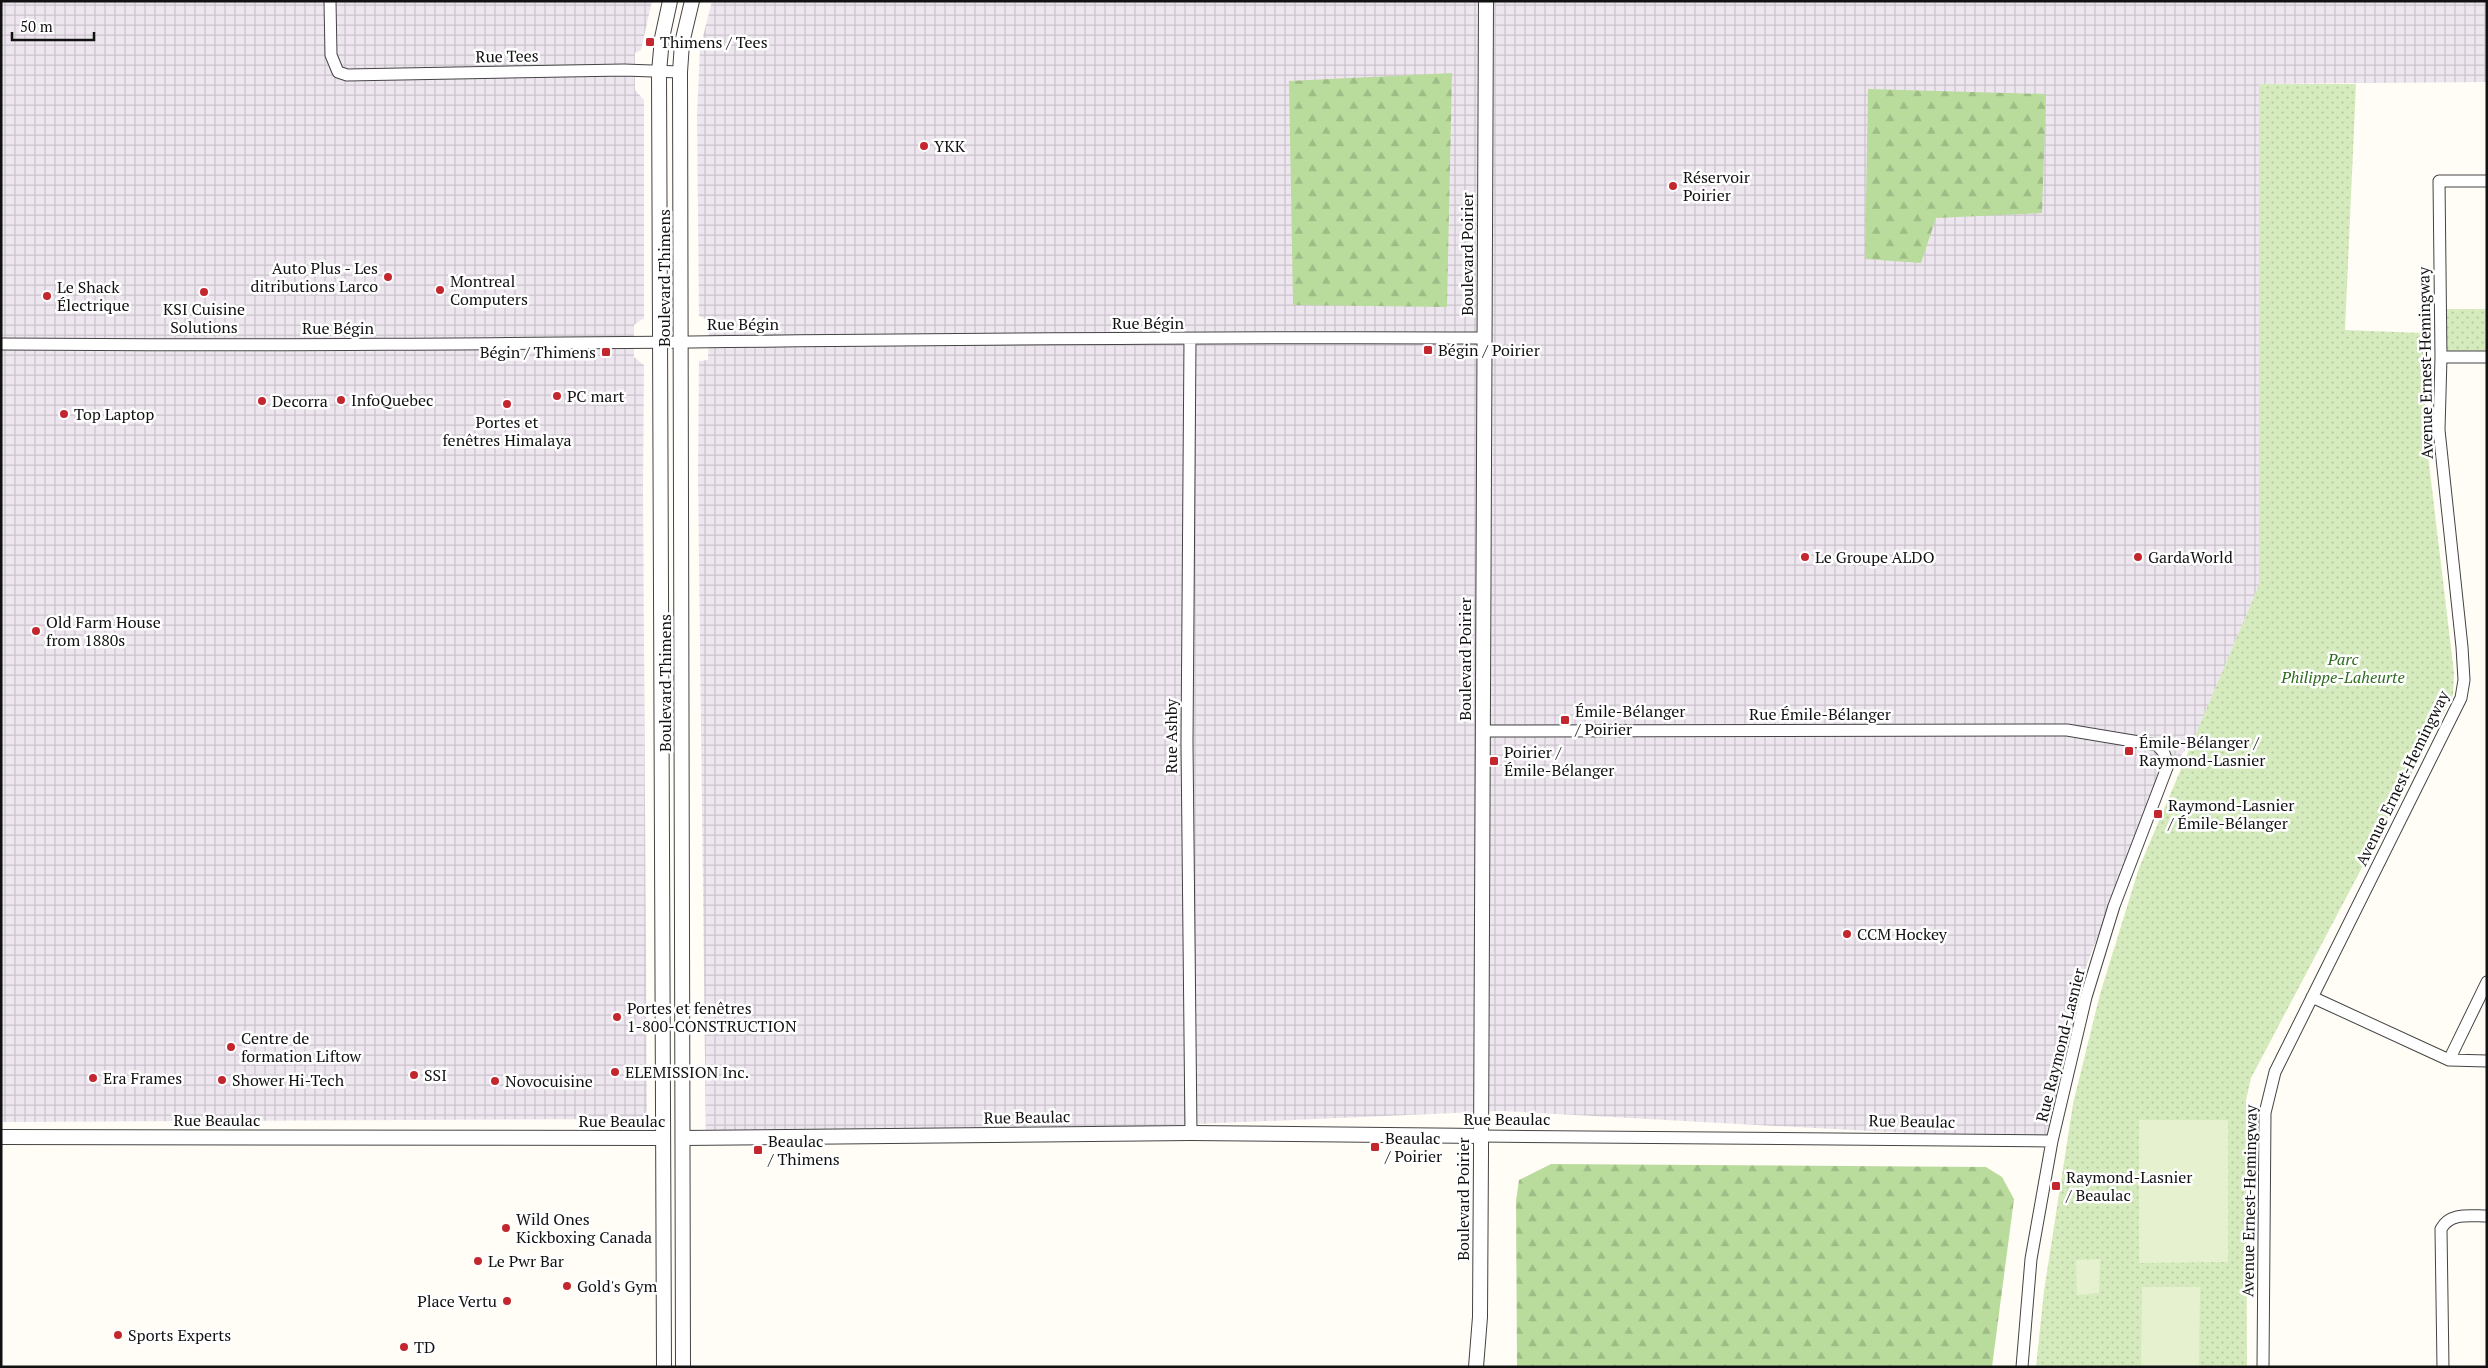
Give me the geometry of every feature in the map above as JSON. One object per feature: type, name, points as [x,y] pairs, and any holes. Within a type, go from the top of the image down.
[{"type":"street","name":"Rue Tees","points":[[330,1],[331,55],[336,69],[341,73],[354,76],[680,72]]},
{"type":"street","name":"Boulevard Thimens","points":[[664,1367],[659,72],[662,38],[670,1]]},
{"type":"street","name":"Boulevard Thimens","points":[[683,1367],[680,72],[682,43],[692,1]]},
{"type":"street","name":"Boulevard Poirier","points":[[1483,1367],[1480,1317],[1486,1]]},
{"type":"street","name":"Avenue Ernest-Hemingway","points":[[2263,1367],[2265,1113],[2275,1072],[2461,698],[2464,680],[2462,647],[2439,430],[2442,357],[2439,181],[2487,181]]},
{"type":"street","name":"Rue Bégin","points":[[1,344],[208,346],[660,341],[1484,338]]},
{"type":"street","name":"Rue Ashby","points":[[1190,339],[1187,743],[1191,1133]]},
{"type":"street","points":[[2442,357],[2487,357]]},
{"type":"street","points":[[661,490],[682,490]]},
{"type":"street","points":[[661,635],[682,635]]},
{"type":"street","name":"Rue Émile-Bélanger","points":[[1482,731],[2067,730],[2156,746]]},
{"type":"street","name":"Rue Raymond-Lasnier","points":[[2022,1367],[2031,1259],[2052,1140],[2086,997],[2106,933],[2168,765],[2164,753],[2156,746]]},
{"type":"street","points":[[2449,1060],[2487,982]]},
{"type":"street","points":[[2312,997],[2449,1060],[2487,1061]]},
{"type":"street","name":"Rue Beaulac","points":[[1,1137],[683,1138],[1191,1133],[2052,1140]]},
{"type":"street","points":[[2443,1367],[2442,1229],[2446,1220],[2455,1216],[2487,1216]]},
{"type":"street","name":"Boulevard Poirier","points":[[1476,1367],[1480,1317]]},
{"type":"shaded area","points":[[1,1],[652,1],[641,50],[635,53],[635,90],[644,100],[644,318],[634,325],[634,357],[644,365],[643,491],[647,1114],[638,1119],[1,1122]]},
{"type":"shaded area","points":[[712,1],[2487,1],[2487,82],[2259,84],[2259,585],[2194,739],[2152,792],[2080,983],[2052,1141],[1501,1111],[706,1145],[698,476],[699,361],[708,360],[709,321],[699,316],[697,115],[700,48]]},
{"type":"green space","points":[[1452,73],[1447,307],[1293,305],[1289,81]]},
{"type":"green space","name":"Parc Philippe-Laheurte","points":[[2259,84],[2356,84],[2345,330],[2422,333],[2427,447],[2454,673],[2453,695],[2251,1078],[2246,1100],[2247,1367],[2036,1367],[2044,1291],[2073,1104],[2100,994],[2139,868],[2259,585]]},
{"type":"green space","points":[[1868,89],[2046,94],[2042,213],[1936,218],[1921,263],[1865,259]]},
{"type":"green space","points":[[2441,309],[2487,309],[2487,357],[2441,357]]},
{"type":"green space","points":[[2139,1120],[2228,1120],[2228,1262],[2139,1263]]},
{"type":"green space","points":[[1551,1164],[1986,1167],[2002,1177],[2014,1199],[1992,1367],[1517,1367],[1516,1201],[1519,1180]]},
{"type":"green space","points":[[2100,1259],[2099,1293],[2077,1295],[2076,1260]]},
{"type":"green space","points":[[2142,1287],[2200,1287],[2199,1367],[2141,1367]]},
{"type":"place","name":"Thimens / Tees","points":[[650,42]]},
{"type":"place","name":"YKK","points":[[924,146]]},
{"type":"place","name":"Réservoir Poirier","points":[[1673,186]]},
{"type":"place","name":"Auto Plus - Les ditributions Larco","points":[[388,277]]},
{"type":"place","name":"Montreal Computers","points":[[440,290]]},
{"type":"place","name":"KSI Cuisine Solutions","points":[[204,292]]},
{"type":"place","name":"Le Shack Électrique","points":[[47,296]]},
{"type":"place","name":"Bégin / Poirier","points":[[1428,350]]},
{"type":"place","name":"Bégin / Thimens","points":[[606,352]]},
{"type":"place","name":"PC mart","points":[[557,396]]},
{"type":"place","name":"InfoQuebec","points":[[341,400]]},
{"type":"place","name":"Decorra","points":[[262,401]]},
{"type":"place","name":"Portes et fenêtres Himalaya","points":[[507,404]]},
{"type":"place","name":"Top Laptop","points":[[64,414]]},
{"type":"place","name":"Le Groupe ALDO","points":[[1805,557]]},
{"type":"place","name":"GardaWorld","points":[[2138,557]]},
{"type":"place","name":"Old Farm House from 1880s","points":[[36,631]]},
{"type":"place","name":"Émile-Bélanger / Poirier","points":[[1565,720]]},
{"type":"place","name":"Émile-Bélanger / Raymond-Lasnier","points":[[2129,751]]},
{"type":"place","name":"Poirier / Émile-Bélanger","points":[[1494,761]]},
{"type":"place","name":"Raymond-Lasnier / Émile-Bélanger","points":[[2158,814]]},
{"type":"place","name":"CCM Hockey","points":[[1847,934]]},
{"type":"place","name":"Portes et fenêtres 1-800-CONSTRUCTION","points":[[617,1017]]},
{"type":"place","name":"Centre de formation Liftow","points":[[231,1047]]},
{"type":"place","name":"ELEMISSION Inc.","points":[[615,1072]]},
{"type":"place","name":"SSI","points":[[414,1075]]},
{"type":"place","name":"Era Frames","points":[[93,1078]]},
{"type":"place","name":"Shower Hi-Tech","points":[[222,1080]]},
{"type":"place","name":"Novocuisine","points":[[495,1081]]},
{"type":"place","name":"Beaulac / Poirier","points":[[1375,1147]]},
{"type":"place","name":"Beaulac / Thimens","points":[[758,1150]]},
{"type":"place","name":"Raymond-Lasnier / Beaulac","points":[[2056,1186]]},
{"type":"place","name":"Wild Ones Kickboxing Canada","points":[[506,1228]]},
{"type":"place","name":"Le Pwr Bar","points":[[478,1261]]},
{"type":"place","name":"Gold's Gym","points":[[567,1286]]},
{"type":"place","name":"Place Vertu","points":[[507,1301]]},
{"type":"place","name":"Sports Experts","points":[[118,1335]]},
{"type":"place","name":"TD","points":[[404,1347]]}]
